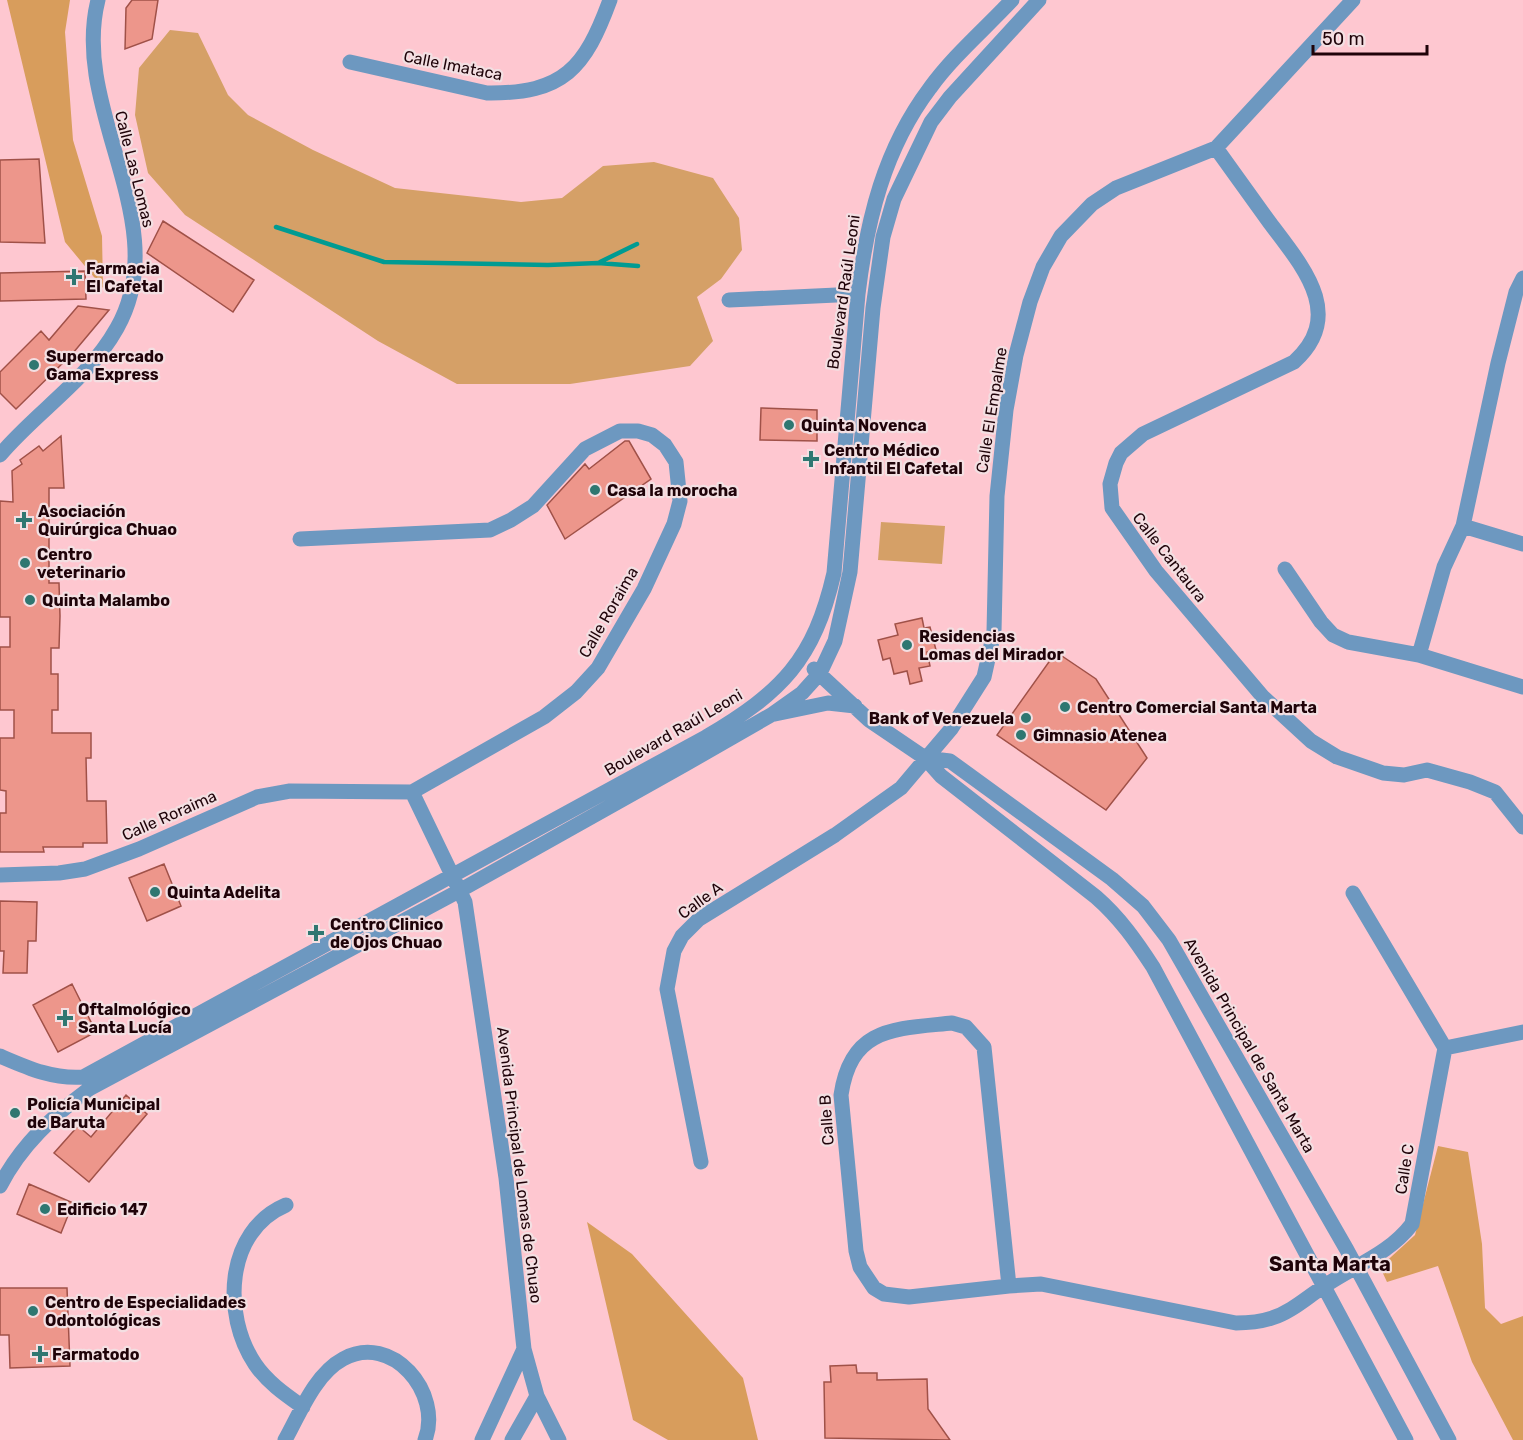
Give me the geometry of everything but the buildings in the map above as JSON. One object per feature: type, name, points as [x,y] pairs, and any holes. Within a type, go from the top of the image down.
[{"type":"street","name":"Calle Las Lomas","points":[[3,449],[104,350],[129,303],[136,259],[133,228],[98,92],[92,40],[98,0]]},
{"type":"street","name":"Calle Imataca","points":[[350,62],[487,93],[510,93],[534,89],[557,81],[582,60],[596,39],[610,0]]},
{"type":"street","name":"Boulevard Raúl Leoni","points":[[0,1056],[45,1074],[63,1078],[84,1077],[725,726],[760,702],[802,659],[826,608],[834,573],[858,294],[872,212],[894,148],[910,116],[931,85],[1012,0]]},
{"type":"street","name":"Boulevard Raúl Leoni","points":[[0,1186],[13,1164],[37,1133],[67,1105],[113,1075],[459,891],[771,715],[801,693],[820,673],[835,641],[850,572],[861,424],[873,308],[883,237],[894,199],[916,150],[938,114],[1040,0]]},
{"type":"street","points":[[1216,148],[1353,0]]},
{"type":"street","name":"Calle El Empalme","points":[[925,758],[951,729],[973,695],[984,677],[990,656],[994,632],[997,496],[1006,410],[1016,355],[1030,302],[1043,267],[1061,236],[1092,204],[1142,176],[1216,148]]},
{"type":"street","name":"Calle Cantaura","points":[[1216,148],[1311,283],[1318,315],[1316,333],[1308,349],[1294,362],[1143,434],[1128,445],[1121,453],[1112,474],[1110,484],[1112,508],[1156,571],[1255,688],[1311,741],[1337,757],[1383,773],[1404,775],[1427,770],[1447,774],[1487,788],[1495,792],[1523,826]]},
{"type":"street","points":[[1419,655],[1444,567],[1463,526],[1498,363],[1516,292],[1523,278]]},
{"type":"street","points":[[729,300],[858,294]]},
{"type":"street","name":"Calle Roraima","points":[[0,875],[59,873],[85,869],[139,849],[257,796],[290,792],[412,792],[544,717],[576,692],[598,668],[644,590],[674,524],[680,501],[676,462],[665,445],[652,435],[638,430],[620,431],[585,450],[533,506],[490,530],[300,539]]},
{"type":"street","points":[[1463,526],[1523,544]]},
{"type":"street","points":[[1285,569],[1333,635],[1348,642],[1419,655],[1523,687]]},
{"type":"street","name":"Avenida Principal de Santa Marta","points":[[802,659],[895,739],[925,758],[941,776],[1096,897],[1115,914],[1133,936],[1153,967],[1406,1440]]},
{"type":"street","points":[[771,715],[814,705],[855,706]]},
{"type":"street","name":"Avenida Principal de Santa Marta","points":[[925,758],[950,761],[1112,879],[1143,906],[1181,959],[1356,1269],[1449,1440]]},
{"type":"street","name":"Calle A","points":[[701,1162],[667,989],[674,951],[682,936],[699,919],[835,834],[901,788],[925,758]]},
{"type":"street","name":"Avenida Principal de Lomas de Chuao","points":[[412,792],[465,902],[506,1178],[524,1349],[537,1396],[559,1440]]},
{"type":"street","points":[[1353,892],[1444,1048],[1523,1032]]},
{"type":"street","name":"Calle B","points":[[1009,1286],[984,1047],[966,1028],[952,1023],[892,1029],[875,1036],[861,1046],[849,1061],[840,1095],[856,1251],[865,1278],[884,1294],[909,1298],[1041,1284],[1236,1323],[1273,1318],[1289,1311],[1324,1286]]},
{"type":"street","name":"Calle C","points":[[1324,1286],[1390,1248],[1412,1224],[1444,1048]]},
{"type":"street","points":[[286,1205],[270,1212],[252,1231],[240,1254],[234,1288],[234,1314],[243,1343],[256,1366],[279,1390],[303,1407]]},
{"type":"street","points":[[482,1440],[524,1349]]},
{"type":"street","points":[[285,1440],[327,1370],[344,1358],[364,1352],[391,1356],[407,1368],[421,1386],[429,1429],[425,1440]]},
{"type":"street","points":[[512,1440],[537,1396]]},
{"type":"shaded area","points":[[7,0],[70,0],[65,32],[73,140],[102,236],[103,288],[65,242]]},
{"type":"shaded area","points":[[170,30],[198,33],[228,95],[248,115],[313,150],[395,188],[521,202],[562,198],[603,166],[654,162],[713,178],[739,218],[742,250],[721,279],[697,297],[713,341],[690,366],[570,384],[457,384],[378,341],[185,215],[148,173],[135,115],[139,68]]},
{"type":"shaded area","points":[[881,522],[945,526],[942,564],[878,560]]},
{"type":"shaded area","points":[[1438,1146],[1468,1152],[1482,1244],[1485,1308],[1501,1324],[1523,1316],[1523,1440],[1513,1440],[1472,1362],[1438,1266],[1387,1282],[1380,1267],[1415,1235]]},
{"type":"shaded area","points":[[587,1222],[632,1254],[743,1378],[758,1440],[668,1440],[633,1420]]},
{"type":"waterway","points":[[276,227],[384,262],[548,265],[598,263],[638,266]]},
{"type":"waterway","points":[[600,262],[637,244]]},
{"type":"place","name":"Farmacia El Cafetal","points":[[74,277]]},
{"type":"place","name":"Supermercado Gama Express","points":[[34,365]]},
{"type":"place","name":"Quinta Novenca","points":[[789,425]]},
{"type":"place","name":"Centro Médico Infantil El Cafetal","points":[[811,459]]},
{"type":"place","name":"Casa la morocha","points":[[595,490]]},
{"type":"place","name":"Asociación Quirúrgica Chuao","points":[[24,520]]},
{"type":"place","name":"Centro veterinario","points":[[25,563]]},
{"type":"place","name":"Quinta Malambo","points":[[30,600]]},
{"type":"place","name":"Residencias Lomas del Mirador","points":[[907,645]]},
{"type":"place","name":"Centro Comercial Santa Marta","points":[[1065,707]]},
{"type":"place","name":"Bank of Venezuela","points":[[1026,718]]},
{"type":"place","name":"Gimnasio Atenea","points":[[1021,735]]},
{"type":"place","name":"Quinta Adelita","points":[[155,892]]},
{"type":"place","name":"Centro Clinico de Ojos Chuao","points":[[316,933]]},
{"type":"place","name":"Oftalmológico Santa Lucía","points":[[65,1018]]},
{"type":"place","name":"Policía Municipal de Baruta","points":[[15,1113]]},
{"type":"place","name":"Edificio 147","points":[[45,1209]]},
{"type":"place","name":"Centro de Especialidades Odontológicas","points":[[33,1311]]},
{"type":"place","name":"Farmatodo","points":[[40,1354]]},
{"type":"district","name":"Santa Marta","points":[[1330,1264]]}]
